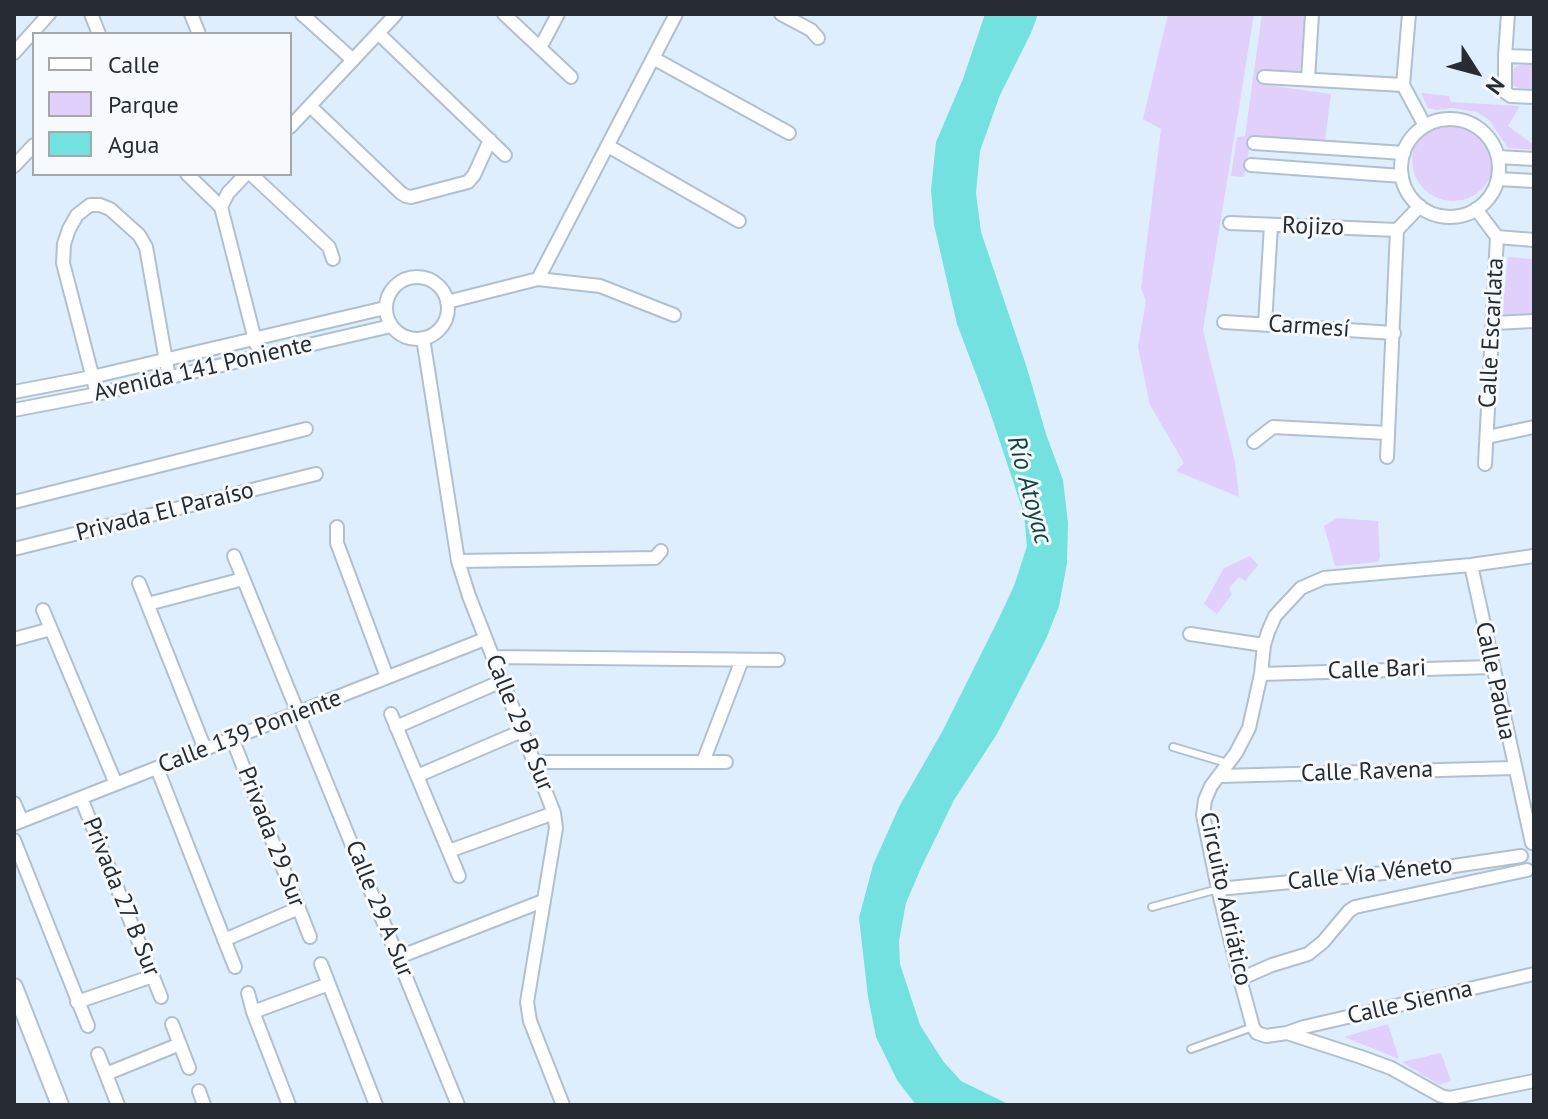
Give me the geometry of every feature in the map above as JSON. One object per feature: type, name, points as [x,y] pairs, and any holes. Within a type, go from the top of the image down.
[{"type":"street","points":[[33,32],[49,14]]},
{"type":"street","points":[[302,14],[353,60]]},
{"type":"street","points":[[292,125],[396,14]]},
{"type":"street","points":[[504,14],[571,77]]},
{"type":"street","points":[[540,48],[558,14]]},
{"type":"street","points":[[538,279],[676,14]]},
{"type":"street","points":[[781,14],[811,30],[818,38]]},
{"type":"street","points":[[1308,79],[1312,14]]},
{"type":"street","points":[[1409,14],[1403,85],[1425,126]]},
{"type":"street","points":[[1508,14],[1505,92],[1511,96],[1534,97]]},
{"type":"street","points":[[14,53],[32,33]]},
{"type":"street","points":[[378,33],[505,155]]},
{"type":"street","points":[[1505,56],[1534,57]]},
{"type":"street","points":[[653,58],[789,133]]},
{"type":"street","points":[[1264,77],[1403,85]]},
{"type":"street","points":[[310,106],[401,193],[411,197],[468,182],[490,140]]},
{"type":"street","points":[[1451,119],[1464,121],[1487,135],[1494,146],[1499,165],[1496,187],[1476,209],[1448,217],[1433,213],[1412,198],[1402,176],[1404,153],[1416,133],[1425,126],[1451,119]]},
{"type":"street","points":[[1254,143],[1404,153]]},
{"type":"street","points":[[608,146],[739,221]]},
{"type":"street","points":[[14,166],[32,147]]},
{"type":"street","points":[[1498,157],[1534,159]]},
{"type":"street","points":[[1251,165],[1402,176]]},
{"type":"street","points":[[189,176],[221,207],[258,357]]},
{"type":"street","points":[[221,207],[228,193],[247,176]]},
{"type":"street","points":[[251,176],[329,247],[333,259]]},
{"type":"street","points":[[1498,179],[1534,181]]},
{"type":"street","points":[[97,394],[63,263],[69,229],[77,215],[90,205],[110,209],[139,235],[146,247],[169,378]]},
{"type":"street","points":[[1387,457],[1397,230],[1420,206]]},
{"type":"street","name":"Calle Escarlata","points":[[1476,209],[1497,237],[1485,464]]},
{"type":"street","name":"Rojizo","points":[[1230,223],[1397,230]]},
{"type":"street","points":[[1265,324],[1271,225]]},
{"type":"street","points":[[1497,237],[1534,240]]},
{"type":"street","points":[[413,277],[431,280],[439,286],[447,302],[445,321],[439,329],[423,338],[411,339],[400,334],[391,326],[385,308],[397,284],[413,277]]},
{"type":"street","points":[[447,302],[538,279],[600,286],[674,315]]},
{"type":"street","name":"Avenida 141 Poniente","points":[[15,389],[92,377],[385,308]]},
{"type":"street","points":[[1494,323],[1534,321]]},
{"type":"street","name":"Carmesí","points":[[1224,322],[1394,333]]},
{"type":"street","name":"Avenida 141 Poniente","points":[[17,410],[391,326]]},
{"type":"street","name":"Calle 29 B Sur","points":[[423,338],[458,561],[485,639],[554,813],[556,828],[527,1002],[530,1021],[563,1105]]},
{"type":"street","points":[[15,389],[17,410]]},
{"type":"street","points":[[1254,442],[1273,427],[1388,433]]},
{"type":"street","points":[[1487,437],[1534,427]]},
{"type":"street","name":"Privada El Paraíso","points":[[14,502],[306,429]]},
{"type":"street","name":"Privada El Paraíso","points":[[14,549],[316,474]]},
{"type":"street","points":[[337,527],[337,543],[387,677]]},
{"type":"street","points":[[458,561],[655,558],[661,551]]},
{"type":"street","points":[[234,556],[298,713]]},
{"type":"street","name":"Circuito Adriático","points":[[1253,1027],[1203,815],[1211,786],[1229,763],[1249,728],[1264,645],[1275,616],[1301,588],[1324,578],[1534,556]]},
{"type":"street","name":"Calle Padua","points":[[1471,565],[1533,843]]},
{"type":"street","points":[[148,604],[243,579]]},
{"type":"street","points":[[139,583],[205,749]]},
{"type":"street","name":"Privada 27 B Sur","points":[[43,610],[116,784]]},
{"type":"street","points":[[14,639],[51,629]]},
{"type":"street","points":[[1190,634],[1264,645]]},
{"type":"street","name":"Calle 139 Poniente","points":[[18,823],[485,639]]},
{"type":"street","points":[[493,657],[778,660]]},
{"type":"street","points":[[703,762],[742,660]]},
{"type":"street","name":"Calle Bari","points":[[1261,674],[1492,667]]},
{"type":"street","points":[[396,727],[502,681]]},
{"type":"street","name":"Calle 29 A Sur","points":[[298,713],[458,1105]]},
{"type":"street","points":[[391,714],[459,876]]},
{"type":"street","points":[[417,776],[522,731]]},
{"type":"street","name":"Privada 29 Sur","points":[[232,738],[310,937]]},
{"type":"street","points":[[534,762],[726,762]]},
{"type":"street","points":[[157,768],[235,967]]},
{"type":"street","name":"Calle Ravena","points":[[1220,776],[1514,768]]},
{"type":"street","name":"Privada 27 B Sur","points":[[81,798],[161,997]]},
{"type":"street","points":[[14,803],[18,823]]},
{"type":"street","points":[[449,851],[554,813]]},
{"type":"street","points":[[14,840],[88,1026]]},
{"type":"street","points":[[1532,873],[1522,864],[1521,856],[1525,848],[1533,843]]},
{"type":"street","name":"Calle Vía Véneto","points":[[1218,889],[1447,867],[1521,856]]},
{"type":"street","name":"Calle Vía Véneto","points":[[1240,979],[1316,949],[1343,916],[1355,907],[1532,873]]},
{"type":"street","points":[[399,957],[543,901]]},
{"type":"street","points":[[224,940],[299,908]]},
{"type":"street","points":[[321,964],[376,1105]]},
{"type":"street","name":"Calle Sienna","points":[[1287,1033],[1534,974]]},
{"type":"street","points":[[77,1002],[153,976]]},
{"type":"street","points":[[253,1012],[329,984]]},
{"type":"street","points":[[14,987],[60,1105]]},
{"type":"street","points":[[248,993],[289,1105]]},
{"type":"street","points":[[172,1024],[189,1068]]},
{"type":"street","points":[[1253,1027],[1257,1033],[1266,1036],[1287,1033],[1391,1068],[1450,1098],[1534,1081]]},
{"type":"street","points":[[106,1074],[180,1044]]},
{"type":"street","points":[[98,1054],[118,1105]]},
{"type":"street","points":[[199,1091],[204,1105]]},
{"type":"lane","points":[[1173,747],[1229,763]]},
{"type":"lane","points":[[1152,907],[1218,889]]},
{"type":"lane","points":[[1191,1049],[1253,1027]]},
{"type":"green space","points":[[1168,14],[1254,14],[1203,330],[1235,462],[1239,497],[1176,471],[1184,463],[1150,405],[1138,347],[1146,301],[1141,288],[1161,129],[1143,119]]},
{"type":"green space","points":[[1262,14],[1305,14],[1300,73],[1261,71],[1259,84],[1331,94],[1325,141],[1251,139],[1244,177],[1231,176],[1237,137],[1245,136]]},
{"type":"green space","points":[[1534,65],[1534,89],[1512,85],[1514,67]]},
{"type":"green space","points":[[1421,93],[1449,96],[1451,102],[1520,106],[1508,126],[1534,145],[1534,150],[1508,148],[1489,120],[1477,112],[1428,108]]},
{"type":"green space","points":[[1453,119],[1469,122],[1482,131],[1491,144],[1494,160],[1491,176],[1482,189],[1469,198],[1453,201],[1437,198],[1424,189],[1415,176],[1412,160],[1415,144],[1424,131],[1437,122]]},
{"type":"green space","points":[[1508,257],[1534,259],[1534,318],[1502,318]]},
{"type":"green space","points":[[1337,518],[1378,521],[1378,562],[1335,566],[1324,526]]},
{"type":"green space","points":[[1250,556],[1258,565],[1245,581],[1239,577],[1229,588],[1232,594],[1217,614],[1204,604],[1224,568]]},
{"type":"green space","points":[[1388,1024],[1399,1059],[1344,1037]]},
{"type":"green space","points":[[1441,1053],[1451,1081],[1439,1085],[1402,1062]]},
{"type":"water","name":"Río Atoyac","points":[[985,14],[1038,14],[1000,95],[980,151],[976,193],[981,232],[1063,480],[1068,523],[1067,563],[1059,606],[1046,639],[997,734],[954,800],[906,903],[899,941],[900,964],[920,1025],[943,1061],[961,1081],[1010,1105],[916,1105],[897,1080],[876,1037],[859,918],[873,865],[899,807],[942,732],[999,618],[1027,546],[1024,514],[957,324],[934,225],[931,190],[936,142],[963,79]]}]
